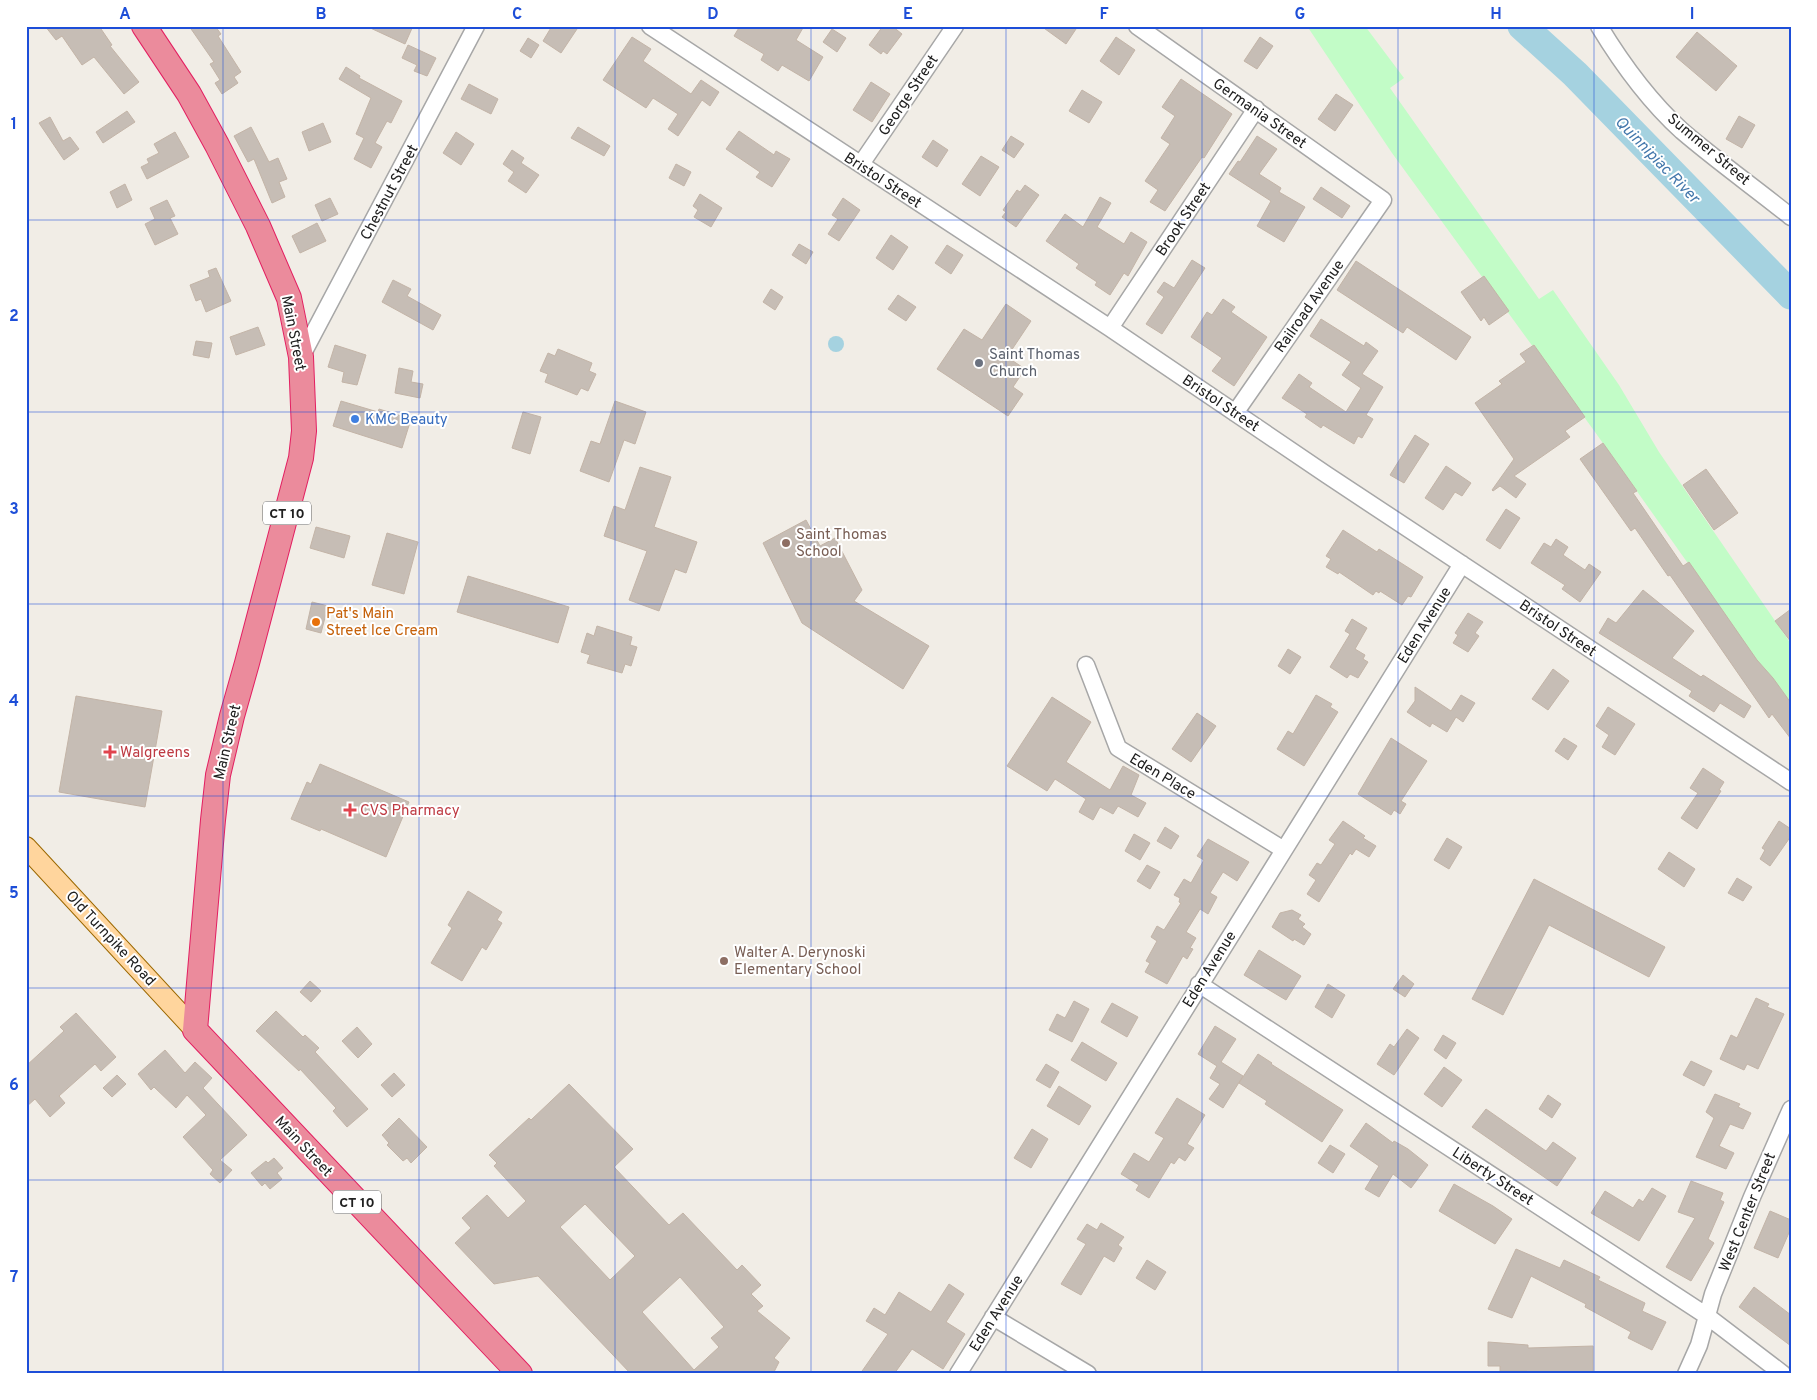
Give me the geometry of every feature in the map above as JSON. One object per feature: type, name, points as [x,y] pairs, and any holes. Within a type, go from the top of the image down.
[{"type":"highway","name":"Main Street","points":[[144,26],[189,94],[258,226],[289,298],[301,356],[304,431],[301,458],[218,775],[195,1030],[520,1374]]},
{"type":"main road","name":"Old Turnpike Road","points":[[26,847],[195,1030]]},
{"type":"street","name":"Chestnut Street","points":[[301,356],[476,26]]},
{"type":"street","name":"Bristol Street","points":[[650,26],[831,147],[861,164],[1110,328],[1791,782]]},
{"type":"street","name":"George Street","points":[[861,164],[954,26]]},
{"type":"street","name":"Germania Street","points":[[1137,26],[1383,200]]},
{"type":"street","name":"Summer Street","points":[[1599,26],[1647,94],[1682,131],[1791,217]]},
{"type":"street","name":"Brook Street","points":[[1110,328],[1256,109]]},
{"type":"street","name":"Railroad Avenue","points":[[1235,413],[1383,200]]},
{"type":"street","name":"Eden Avenue","points":[[958,1374],[1462,564]]},
{"type":"street","name":"Eden Place","points":[[1086,665],[1118,748],[1284,850]]},
{"type":"street","name":"Liberty Street","points":[[1200,984],[1707,1316],[1783,1374]]},
{"type":"street","name":"West Center Street","points":[[1686,1374],[1699,1345],[1714,1294],[1752,1197],[1791,1109]]},
{"type":"street","points":[[993,1317],[1088,1374]]},
{"type":"green space","points":[[1307,26],[1365,26],[1404,78],[1390,88],[1539,299],[1553,290],[1619,385],[1659,452],[1791,644],[1791,709],[1595,432],[1392,153]]},
{"type":"water","points":[[833,336],[839,336],[844,341],[842,350],[833,352],[828,347],[828,341]]},
{"type":"building","points":[[45,26],[99,26],[112,45],[110,46],[139,82],[124,94],[94,57],[82,65],[62,36],[56,40]]},
{"type":"building","points":[[189,26],[215,26],[221,34],[218,36],[241,72],[234,77],[238,83],[222,94],[215,83],[220,80],[210,64],[214,62]]},
{"type":"building","points":[[366,26],[413,26],[405,44]]},
{"type":"building","points":[[552,26],[579,26],[561,53],[543,41]]},
{"type":"building","points":[[740,26],[804,26],[796,40],[823,57],[809,81],[782,65],[778,71],[761,60],[764,54],[734,36]]},
{"type":"building","points":[[883,26],[892,26],[902,34],[887,54],[883,51],[881,54],[869,45]]},
{"type":"building","points":[[1041,26],[1078,26],[1066,44]]},
{"type":"building","points":[[832,29],[846,38],[837,52],[823,42]]},
{"type":"building","points":[[1697,32],[1737,66],[1716,91],[1676,57]]},
{"type":"building","points":[[632,37],[651,49],[643,61],[691,94],[701,80],[719,92],[710,106],[702,100],[678,136],[668,129],[678,114],[653,98],[646,108],[603,80]]},
{"type":"building","points":[[1116,37],[1135,50],[1119,75],[1100,61]]},
{"type":"building","points":[[1260,37],[1273,46],[1257,69],[1244,61]]},
{"type":"building","points":[[528,38],[539,45],[531,58],[520,51]]},
{"type":"building","points":[[408,45],[436,58],[427,76],[414,71],[417,65],[402,58]]},
{"type":"building","points":[[346,67],[360,76],[359,78],[402,101],[391,123],[387,121],[375,143],[382,147],[371,168],[354,159],[364,138],[356,134],[371,98],[339,79]]},
{"type":"building","points":[[1181,79],[1232,114],[1204,158],[1202,157],[1165,211],[1150,202],[1158,190],[1145,181],[1170,144],[1161,138],[1175,116],[1162,107]]},
{"type":"building","points":[[871,82],[890,94],[872,122],[853,110]]},
{"type":"building","points":[[469,84],[498,99],[491,114],[461,99]]},
{"type":"building","points":[[1082,90],[1102,102],[1089,123],[1069,111]]},
{"type":"building","points":[[1336,94],[1353,105],[1335,131],[1318,119]]},
{"type":"building","points":[[127,111],[135,122],[103,143],[96,132]]},
{"type":"building","points":[[1739,116],[1755,125],[1742,148],[1726,139]]},
{"type":"building","points":[[50,117],[63,141],[70,137],[79,149],[64,160],[39,123]]},
{"type":"building","points":[[323,123],[331,142],[309,151],[302,132]]},
{"type":"building","points":[[251,127],[269,162],[278,158],[287,179],[279,182],[285,197],[272,203],[254,159],[248,162],[234,136]]},
{"type":"building","points":[[578,127],[610,146],[604,156],[571,138]]},
{"type":"building","points":[[739,131],[774,155],[776,151],[790,159],[772,187],[756,177],[760,172],[726,149]]},
{"type":"building","points":[[175,132],[189,157],[147,179],[141,167],[149,163],[147,159],[159,153],[154,144]]},
{"type":"building","points":[[456,132],[474,144],[461,165],[443,153]]},
{"type":"building","points":[[1011,136],[1024,144],[1014,158],[1002,150]]},
{"type":"building","points":[[1257,136],[1277,149],[1259,174],[1281,188],[1279,192],[1305,207],[1284,242],[1257,226],[1271,201],[1229,174],[1238,161],[1240,162]]},
{"type":"building","points":[[933,140],[948,150],[937,167],[922,157]]},
{"type":"building","points":[[512,150],[524,158],[521,163],[539,175],[526,193],[508,181],[514,172],[503,164]]},
{"type":"building","points":[[981,156],[999,167],[980,196],[962,184]]},
{"type":"building","points":[[676,164],[691,172],[684,186],[669,178]]},
{"type":"building","points":[[125,184],[132,200],[117,208],[110,192]]},
{"type":"building","points":[[1025,185],[1039,195],[1016,227],[1002,217],[1006,212],[1003,210],[1017,190],[1020,192]]},
{"type":"building","points":[[1321,187],[1350,206],[1342,218],[1313,199]]},
{"type":"building","points":[[700,194],[722,208],[711,227],[694,217],[698,210],[693,206]]},
{"type":"building","points":[[1100,197],[1111,203],[1097,227],[1124,244],[1131,232],[1147,242],[1128,276],[1124,273],[1110,295],[1095,285],[1097,282],[1076,268],[1079,264],[1046,241],[1065,214],[1083,227]]},
{"type":"building","points":[[330,198],[338,214],[322,221],[315,205]]},
{"type":"building","points":[[843,198],[860,210],[839,241],[828,234],[838,219],[832,215]]},
{"type":"building","points":[[167,200],[175,216],[170,218],[178,234],[155,245],[145,224],[155,219],[150,208]]},
{"type":"building","points":[[317,223],[326,241],[300,253],[292,236]]},
{"type":"building","points":[[891,235],[908,247],[893,270],[876,258]]},
{"type":"building","points":[[799,244],[813,252],[806,264],[792,255]]},
{"type":"building","points":[[947,245],[963,255],[951,274],[935,263]]},
{"type":"building","points":[[1192,260],[1205,268],[1162,334],[1146,324],[1164,297],[1157,292],[1164,282],[1174,288]]},
{"type":"building","points":[[1356,261],[1471,337],[1456,360],[1407,327],[1403,333],[1337,290]]},
{"type":"building","points":[[216,268],[231,301],[206,312],[201,299],[196,301],[190,285],[210,277],[208,271]]},
{"type":"building","points":[[1484,276],[1509,311],[1489,325],[1484,317],[1481,321],[1461,292]]},
{"type":"building","points":[[393,280],[411,289],[407,296],[441,315],[433,330],[382,302]]},
{"type":"building","points":[[771,289],[783,297],[775,310],[763,302]]},
{"type":"building","points":[[898,295],[916,307],[906,321],[888,309]]},
{"type":"building","points":[[1223,299],[1235,307],[1231,312],[1267,337],[1234,386],[1212,371],[1222,358],[1191,337],[1207,312],[1212,315]]},
{"type":"building","name":"Saint Thomas Church","points":[[1006,304],[1031,321],[1007,357],[1025,369],[1013,387],[1023,394],[1008,416],[937,369],[964,329],[982,340]]},
{"type":"building","points":[[1321,319],[1364,346],[1366,342],[1378,351],[1362,374],[1383,387],[1366,415],[1373,419],[1362,438],[1358,436],[1354,444],[1323,425],[1321,428],[1305,417],[1307,414],[1282,398],[1299,374],[1312,383],[1309,387],[1346,412],[1361,388],[1342,375],[1351,362],[1310,336]]},
{"type":"building","points":[[258,327],[265,345],[236,355],[230,337]]},
{"type":"building","points":[[196,341],[212,343],[209,358],[193,355]]},
{"type":"building","points":[[335,345],[366,355],[357,385],[342,382],[344,372],[328,367]]},
{"type":"building","points":[[1534,345],[1585,417],[1565,431],[1570,437],[1514,476],[1526,484],[1516,498],[1500,486],[1492,490],[1514,459],[1475,403],[1502,384],[1499,381],[1526,362],[1520,354]]},
{"type":"building","points":[[558,349],[592,363],[589,371],[596,374],[588,391],[581,388],[577,395],[545,382],[548,374],[540,371],[548,353],[555,356]]},
{"type":"building","points":[[399,368],[413,371],[411,382],[423,384],[420,398],[395,393]]},
{"type":"building","points":[[341,401],[378,412],[379,409],[411,419],[402,448],[333,426]]},
{"type":"building","points":[[615,401],[646,412],[635,444],[624,440],[609,482],[580,471],[591,441],[600,444]]},
{"type":"building","points":[[523,412],[541,417],[530,454],[512,448]]},
{"type":"building","points":[[1415,435],[1429,444],[1404,483],[1390,475]]},
{"type":"building","points":[[1603,443],[1637,491],[1633,493],[1683,566],[1689,562],[1757,660],[1791,703],[1791,739],[1772,714],[1769,718],[1670,575],[1668,576],[1635,528],[1631,531],[1580,459]]},
{"type":"building","points":[[1446,466],[1471,483],[1462,496],[1455,492],[1443,510],[1425,498]]},
{"type":"building","points":[[640,467],[671,477],[654,527],[697,542],[686,573],[675,569],[659,611],[629,600],[647,551],[604,536],[614,506],[625,510]]},
{"type":"building","points":[[1706,469],[1738,513],[1714,530],[1683,485]]},
{"type":"building","points":[[1506,509],[1520,518],[1500,549],[1486,540]]},
{"type":"building","points":[[806,520],[820,546],[835,538],[862,590],[854,601],[929,646],[903,689],[802,623],[763,543]]},
{"type":"building","points":[[316,527],[350,536],[344,558],[310,548]]},
{"type":"building","points":[[1343,530],[1377,552],[1379,549],[1423,577],[1411,597],[1408,596],[1402,605],[1380,591],[1379,593],[1376,591],[1373,595],[1339,572],[1338,574],[1326,567],[1331,559],[1326,556]]},
{"type":"building","points":[[387,533],[418,542],[404,594],[372,585]]},
{"type":"building","points":[[1556,539],[1568,547],[1563,555],[1585,570],[1589,564],[1601,572],[1580,602],[1562,589],[1565,585],[1531,563],[1544,543],[1551,547]]},
{"type":"building","points":[[468,576],[569,607],[558,643],[457,612]]},
{"type":"building","points":[[1643,590],[1694,631],[1672,658],[1701,677],[1703,675],[1751,706],[1744,718],[1720,703],[1714,712],[1689,696],[1692,691],[1599,633],[1608,618],[1616,623]]},
{"type":"building","name":"Pat's Main Street Ice Cream","points":[[312,602],[328,606],[321,633],[306,629]]},
{"type":"building","points":[[1791,609],[1791,642],[1775,621]]},
{"type":"building","points":[[1468,613],[1483,622],[1475,633],[1479,636],[1468,652],[1453,643],[1458,635],[1455,633]]},
{"type":"building","points":[[1352,619],[1367,628],[1355,649],[1365,655],[1363,659],[1368,662],[1358,678],[1350,674],[1347,678],[1330,667],[1350,634],[1345,631]]},
{"type":"building","points":[[597,626],[632,637],[630,645],[637,647],[631,666],[625,664],[622,673],[587,663],[590,655],[581,652],[587,633],[594,636]]},
{"type":"building","points":[[1288,649],[1301,657],[1290,674],[1278,666]]},
{"type":"building","points":[[1553,669],[1569,681],[1548,710],[1532,699]]},
{"type":"building","points":[[1415,687],[1451,711],[1461,695],[1475,703],[1463,722],[1456,717],[1447,732],[1432,723],[1430,727],[1407,712],[1415,701]]},
{"type":"building","points":[[1316,695],[1332,704],[1330,707],[1338,712],[1304,766],[1277,749],[1288,731],[1293,734]]},
{"type":"building","name":"Walgreens","points":[[76,696],[162,711],[145,807],[59,792]]},
{"type":"building","points":[[1052,697],[1091,722],[1066,762],[1110,790],[1123,766],[1139,775],[1131,795],[1146,803],[1138,817],[1118,806],[1113,814],[1100,807],[1093,820],[1079,812],[1086,799],[1055,779],[1047,791],[1007,766]]},
{"type":"building","points":[[1608,707],[1635,724],[1615,755],[1602,747],[1609,735],[1596,726]]},
{"type":"building","points":[[1197,713],[1216,726],[1191,762],[1172,749]]},
{"type":"building","points":[[1391,738],[1427,761],[1401,801],[1406,804],[1400,814],[1394,810],[1391,815],[1358,794]]},
{"type":"building","points":[[1564,738],[1577,746],[1568,760],[1555,751]]},
{"type":"building","name":"CVS Pharmacy","points":[[320,764],[409,802],[386,857],[321,829],[320,831],[291,819],[307,782],[311,784]]},
{"type":"building","points":[[1703,768],[1724,782],[1719,790],[1721,791],[1697,829],[1681,818],[1698,793],[1690,788]]},
{"type":"building","points":[[1343,821],[1376,846],[1369,857],[1356,849],[1352,855],[1350,853],[1319,902],[1307,894],[1316,880],[1309,875],[1317,863],[1321,865],[1335,844],[1329,840]]},
{"type":"building","points":[[1779,821],[1791,829],[1791,836],[1770,866],[1760,859],[1765,850],[1762,848]]},
{"type":"building","points":[[1165,827],[1179,836],[1171,849],[1157,841]]},
{"type":"building","points":[[1134,834],[1150,843],[1140,860],[1125,851]]},
{"type":"building","points":[[1447,838],[1462,847],[1449,869],[1434,860]]},
{"type":"building","points":[[1208,839],[1249,862],[1237,881],[1223,872],[1210,893],[1217,897],[1208,914],[1200,909],[1186,932],[1196,938],[1190,948],[1193,949],[1187,959],[1183,956],[1167,984],[1145,972],[1150,963],[1146,961],[1157,941],[1151,937],[1157,926],[1164,930],[1181,903],[1179,902],[1180,898],[1174,895],[1184,879],[1191,883],[1204,860],[1197,856]]},
{"type":"building","points":[[1669,852],[1695,869],[1684,887],[1658,869]]},
{"type":"building","points":[[1147,865],[1160,872],[1150,889],[1137,881]]},
{"type":"building","points":[[1737,878],[1752,887],[1743,901],[1728,893]]},
{"type":"building","points":[[1534,879],[1665,947],[1649,977],[1549,925],[1503,1015],[1472,999]]},
{"type":"building","points":[[468,891],[502,912],[497,920],[502,923],[486,950],[482,947],[462,981],[431,963],[452,928],[448,925]]},
{"type":"building","points":[[1292,910],[1301,915],[1298,919],[1305,924],[1302,927],[1311,934],[1304,945],[1294,939],[1293,941],[1272,927],[1280,913]]},
{"type":"building","points":[[1259,950],[1301,976],[1286,1000],[1244,975]]},
{"type":"building","points":[[1403,975],[1414,984],[1405,997],[1393,989]]},
{"type":"building","points":[[310,981],[321,991],[311,1002],[300,992]]},
{"type":"building","points":[[1328,984],[1345,995],[1332,1018],[1315,1007]]},
{"type":"building","points":[[1756,998],[1769,1004],[1767,1007],[1784,1014],[1758,1069],[1747,1064],[1744,1070],[1720,1059],[1731,1035],[1737,1038]]},
{"type":"building","points":[[1074,1001],[1089,1009],[1072,1042],[1049,1030],[1057,1014],[1065,1018]]},
{"type":"building","points":[[1112,1003],[1138,1017],[1127,1037],[1101,1022]]},
{"type":"building","points":[[276,1011],[303,1037],[305,1035],[319,1048],[315,1052],[368,1109],[347,1127],[333,1111],[336,1108],[300,1069],[299,1071],[256,1031]]},
{"type":"building","points":[[76,1013],[116,1057],[101,1071],[95,1064],[59,1096],[65,1103],[50,1117],[35,1099],[26,1107],[26,1066],[64,1031],[60,1027]]},
{"type":"building","points":[[1215,1026],[1236,1039],[1221,1062],[1243,1076],[1223,1108],[1209,1099],[1220,1084],[1210,1078],[1217,1066],[1198,1054]]},
{"type":"building","points":[[357,1027],[372,1044],[358,1058],[342,1041]]},
{"type":"building","points":[[1407,1029],[1419,1038],[1394,1075],[1377,1064],[1390,1044],[1394,1047]]},
{"type":"building","points":[[1443,1035],[1456,1043],[1446,1059],[1434,1050]]},
{"type":"building","points":[[1082,1042],[1117,1063],[1106,1081],[1071,1060]]},
{"type":"building","points":[[165,1050],[185,1073],[195,1062],[212,1078],[203,1088],[247,1135],[220,1160],[232,1170],[220,1183],[210,1174],[213,1170],[183,1137],[206,1115],[187,1095],[176,1108],[154,1087],[151,1090],[138,1074]]},
{"type":"building","points":[[1258,1054],[1343,1110],[1322,1142],[1265,1104],[1267,1101],[1239,1083]]},
{"type":"building","points":[[1691,1061],[1712,1071],[1704,1086],[1683,1075]]},
{"type":"building","points":[[1046,1064],[1059,1072],[1050,1088],[1036,1080]]},
{"type":"building","points":[[1444,1067],[1462,1080],[1442,1107],[1424,1094]]},
{"type":"building","points":[[394,1073],[405,1085],[392,1097],[381,1085]]},
{"type":"building","points":[[117,1075],[126,1084],[112,1097],[103,1088]]},
{"type":"building","points":[[569,1084],[633,1149],[614,1167],[669,1225],[683,1213],[737,1270],[742,1265],[761,1285],[751,1294],[763,1306],[757,1311],[790,1338],[774,1358],[779,1362],[773,1374],[631,1374],[538,1276],[494,1284],[455,1243],[471,1228],[462,1218],[487,1195],[508,1218],[526,1201],[494,1166],[497,1163],[489,1155],[529,1118],[531,1120]],"holes":[[[585,1204],[635,1256],[610,1280],[560,1227]],[[680,1277],[724,1327],[711,1338],[719,1347],[694,1370],[642,1312]]]},
{"type":"building","points":[[1059,1086],[1091,1106],[1079,1125],[1047,1106]]},
{"type":"building","points":[[1715,1094],[1740,1104],[1738,1107],[1751,1113],[1743,1129],[1730,1124],[1719,1146],[1734,1153],[1726,1169],[1696,1157],[1714,1118],[1706,1112]]},
{"type":"building","points":[[1548,1095],[1561,1104],[1552,1118],[1539,1109]]},
{"type":"building","points":[[1177,1098],[1205,1115],[1187,1144],[1194,1148],[1185,1161],[1179,1157],[1174,1164],[1171,1162],[1149,1198],[1136,1190],[1139,1185],[1121,1174],[1134,1153],[1149,1162],[1164,1138],[1155,1133]]},
{"type":"building","points":[[1486,1109],[1546,1151],[1553,1142],[1576,1158],[1557,1186],[1472,1127]]},
{"type":"building","points":[[399,1118],[427,1147],[411,1163],[407,1158],[403,1161],[387,1145],[389,1143],[382,1135]]},
{"type":"building","points":[[1366,1123],[1393,1143],[1394,1141],[1408,1149],[1428,1165],[1411,1188],[1393,1174],[1379,1197],[1365,1189],[1379,1166],[1350,1146]]},
{"type":"building","points":[[1032,1129],[1048,1139],[1031,1168],[1014,1158]]},
{"type":"building","points":[[1330,1145],[1345,1154],[1333,1173],[1318,1163]]},
{"type":"building","points":[[274,1158],[283,1168],[277,1173],[282,1179],[270,1189],[265,1183],[262,1186],[251,1173],[266,1161],[268,1163]]},
{"type":"building","points":[[1691,1181],[1723,1193],[1720,1200],[1724,1202],[1708,1239],[1714,1243],[1691,1281],[1666,1267],[1695,1218],[1678,1212]]},
{"type":"building","points":[[1454,1184],[1512,1219],[1495,1244],[1439,1211]]},
{"type":"building","points":[[1652,1188],[1666,1196],[1639,1241],[1591,1213],[1605,1191],[1633,1208],[1639,1199],[1643,1202]]},
{"type":"building","points":[[1770,1211],[1791,1220],[1791,1228],[1778,1258],[1754,1248]]},
{"type":"building","points":[[1101,1223],[1124,1237],[1118,1245],[1122,1248],[1114,1262],[1104,1256],[1081,1295],[1061,1284],[1086,1244],[1077,1239],[1087,1224],[1097,1230]]},
{"type":"building","points":[[1516,1249],[1560,1268],[1564,1260],[1600,1277],[1598,1280],[1645,1303],[1642,1311],[1666,1322],[1652,1350],[1628,1338],[1631,1332],[1585,1307],[1586,1304],[1531,1276],[1512,1318],[1488,1309]]},
{"type":"building","points":[[1147,1260],[1166,1272],[1155,1290],[1136,1278]]},
{"type":"building","points":[[949,1284],[964,1294],[946,1322],[965,1334],[943,1369],[912,1349],[894,1374],[860,1374],[888,1334],[866,1321],[874,1308],[885,1315],[899,1292],[931,1312]]},
{"type":"building","points":[[1754,1287],[1791,1315],[1791,1346],[1739,1307]]},
{"type":"building","points":[[1488,1342],[1528,1345],[1528,1348],[1593,1346],[1593,1374],[1527,1374],[1527,1371],[1500,1371],[1500,1366],[1488,1366]]},
{"type":"waterway","name":"Quinnipiac River","points":[[1522,26],[1575,74],[1791,295]]},
{"type":"place","name":"Saint Thomas Church","points":[[979,363]]},
{"type":"place","name":"KMC Beauty","points":[[355,419]]},
{"type":"place","name":"Saint Thomas School","points":[[786,543]]},
{"type":"place","name":"Pat's Main Street Ice Cream","points":[[316,622]]},
{"type":"place","name":"Walgreens","points":[[110,752]]},
{"type":"place","name":"CVS Pharmacy","points":[[350,810]]},
{"type":"place","name":"Walter A. Derynoski Elementary School","points":[[724,961]]}]
